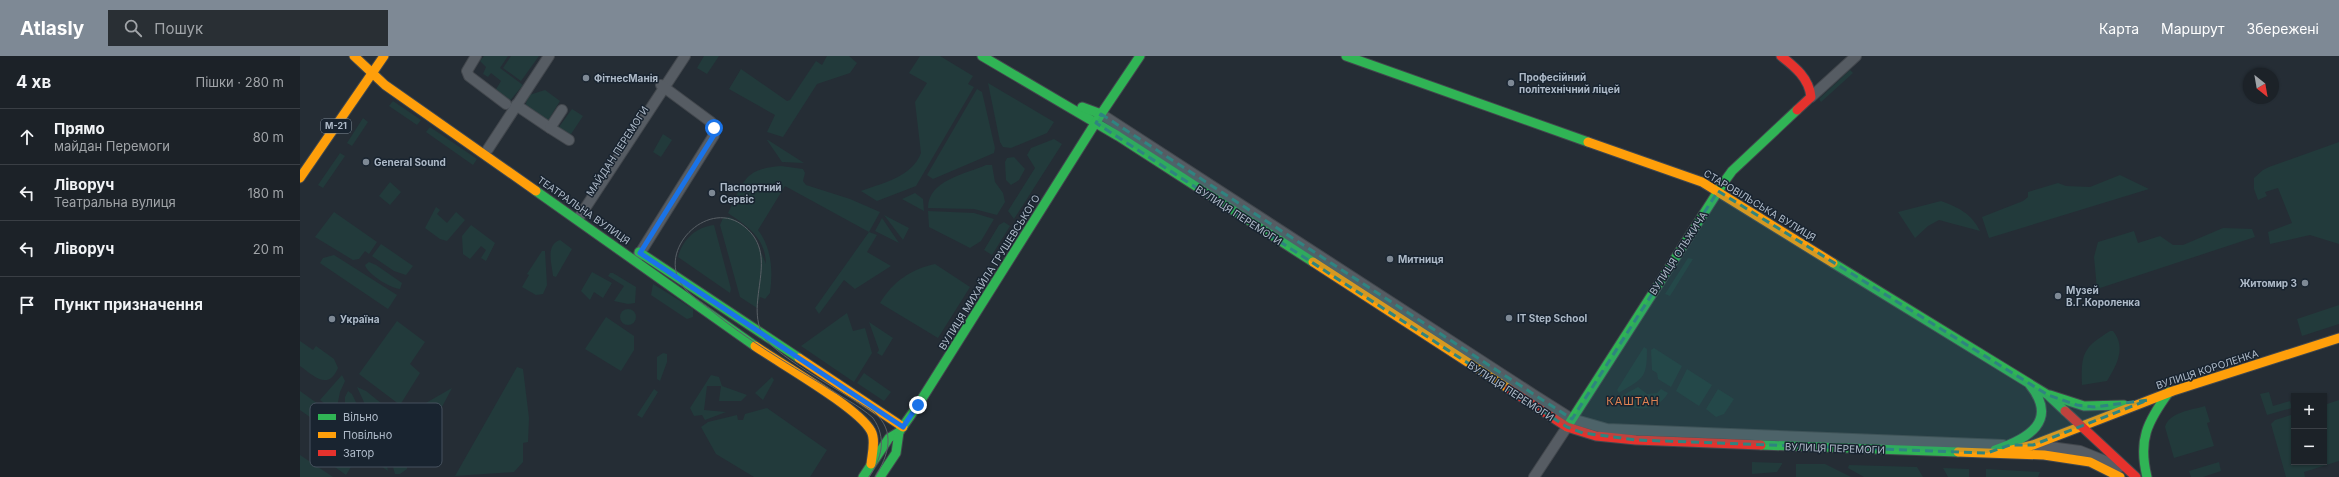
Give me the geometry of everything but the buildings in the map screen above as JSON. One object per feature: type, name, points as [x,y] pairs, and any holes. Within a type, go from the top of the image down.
[{"type":"main road","name":"ТЕАТРАЛЬНА ВУЛИЦЯ","points":[[354,56],[371,64],[394,83],[578,215]]},
{"type":"main road","name":"М-21","points":[[300,165],[371,64],[384,56]]},
{"type":"main road","name":"ВУЛИЦЯ ПЕРЕМОГИ","points":[[982,56],[1098,119]]},
{"type":"main road","name":"ВУЛИЦЯ ПЕРЕМОГИ","points":[[998,56],[1098,119]]},
{"type":"main road","name":"ВУЛИЦЯ МИХАЙЛА ГРУШЕВСЬКОГО","points":[[880,477],[896,453],[901,430],[1098,119],[1140,56]]},
{"type":"main road","name":"СТАРОВІЛЬСЬКА ВУЛИЦЯ","points":[[1346,56],[1702,182],[2029,382],[2048,395],[2083,426],[2136,477]]},
{"type":"main road","points":[[1781,56],[1808,83],[1811,97]]},
{"type":"main road","name":"ТЕАТРАЛЬНА ВУЛИЦЯ","points":[[371,64],[385,85],[638,257],[901,430]]},
{"type":"main road","name":"М-21","points":[[300,178],[371,64]]},
{"type":"main road","name":"ВУЛИЦЯ ОЛЬЖИЧА","points":[[1569,423],[1732,171],[1811,97]]},
{"type":"main road","name":"ТЕАТРАЛЬНА ВУЛИЦЯ","points":[[638,257],[701,308],[863,419],[871,430],[874,438],[871,464]]},
{"type":"main road","name":"ВУЛИЦЯ КОРОЛЕНКА","points":[[1987,453],[2033,445],[2169,392],[2339,338]]},
{"type":"main road","points":[[1987,453],[2010,445],[2031,432],[2042,414],[2039,400],[2029,382]]},
{"type":"main road","points":[[2147,477],[2142,454],[2143,438],[2152,415],[2169,392]]},
{"type":"main road","points":[[2048,395],[2077,405],[2094,407],[2122,405],[2148,400]]},
{"type":"main road","name":"ВУЛИЦЯ ПЕРЕМОГИ","points":[[1569,423],[1596,436],[1636,440],[2068,457],[2090,462],[2120,477]]},
{"type":"main road","name":"ВУЛИЦЯ МИХАЙЛА ГРУШЕВСЬКОГО","points":[[863,477],[889,438],[901,430]]},
{"type":"street","points":[[476,56],[467,71],[469,76],[569,140]]},
{"type":"street","points":[[488,149],[511,104],[549,56]]},
{"type":"street","name":"МАЙДАН ПЕРЕМОГИ","points":[[663,87],[678,56]]},
{"type":"street","name":"МАЙДАН ПЕРЕМОГИ","points":[[578,215],[685,56]]},
{"type":"street","name":"ВУЛИЦЯ ОЛЬЖИЧА","points":[[1811,97],[1856,56]]},
{"type":"street","points":[[638,257],[714,135],[711,122],[663,87]]},
{"type":"street","points":[[550,128],[562,110]]},
{"type":"street","name":"ВУЛИЦЯ ПЕРЕМОГИ","points":[[1098,119],[1569,423],[1608,429],[2033,445],[2063,448],[2096,456],[2136,477]]},
{"type":"street","name":"ВУЛИЦЯ ОЛЬЖИЧА","points":[[1534,477],[1569,423]]},
{"type":"highlighted area","points":[[1101,114],[1117,123],[1572,419],[1718,191],[2048,395],[2077,405],[2094,407],[2148,400],[2033,445],[2010,445],[1987,453],[1636,440],[1583,433],[1567,427],[1096,123]]},
{"type":"green space","points":[[484,56],[508,56],[500,68],[523,85],[508,103],[495,91],[501,81],[491,73],[488,77],[483,74],[486,67],[480,61]]},
{"type":"green space","points":[[511,56],[539,56],[521,81],[503,68]]},
{"type":"green space","points":[[704,56],[719,56],[707,74],[697,68]]},
{"type":"green space","points":[[827,56],[849,56],[857,63],[850,73],[817,84],[783,137],[767,132],[775,115],[729,89],[741,69],[787,101],[790,100],[816,61],[822,65]]},
{"type":"green space","points":[[920,56],[940,56],[973,76],[968,84],[974,87],[916,186],[877,201],[861,191],[887,182],[904,173],[917,161],[921,153],[915,102],[927,83],[909,73]]},
{"type":"green space","points":[[1850,70],[1853,73],[1821,102],[1819,99]]},
{"type":"green space","points":[[988,83],[1054,122],[1047,133],[1011,148],[1003,147],[1000,142]]},
{"type":"green space","points":[[977,89],[982,92],[995,148],[994,153],[933,179],[927,175]]},
{"type":"green space","points":[[545,90],[560,101],[549,119],[559,127],[572,109],[583,116],[571,134],[556,131],[524,109],[529,95]]},
{"type":"green space","points":[[393,101],[421,120],[417,125],[389,106]]},
{"type":"green space","points":[[363,118],[368,122],[352,146],[347,143]]},
{"type":"green space","points":[[430,127],[477,159],[473,165],[426,132]]},
{"type":"green space","points":[[663,134],[672,140],[661,157],[653,152]]},
{"type":"green space","points":[[1054,139],[1062,144],[1014,219],[1008,211],[1035,168],[1027,155],[1031,148]]},
{"type":"green space","points":[[768,140],[804,163],[782,162]]},
{"type":"green space","points":[[2339,142],[2339,244],[2310,235],[2270,244],[2268,232],[2292,223],[2278,188],[2265,192],[2267,196],[2258,200],[2254,189],[2254,178],[2269,167]]},
{"type":"green space","points":[[340,153],[345,156],[323,188],[318,185]]},
{"type":"green space","points":[[1014,157],[1025,169],[1019,180],[1011,185],[1006,180],[1005,162],[1007,158]]},
{"type":"green space","points":[[986,165],[992,165],[995,182],[1003,193],[1005,202],[997,215],[974,209],[928,208],[930,198],[941,184],[959,175]]},
{"type":"green space","points":[[781,166],[803,169],[805,173],[803,181],[806,185],[850,199],[880,212],[869,232],[785,186],[758,230],[763,237],[769,252],[771,277],[770,293],[765,299],[760,297],[757,308],[740,297],[720,225],[723,218],[729,217],[738,221],[744,226],[754,236],[766,264],[765,255],[759,240],[749,228],[728,213],[746,179],[751,174],[759,170]]},
{"type":"green space","points":[[2120,175],[2149,189],[1989,238],[1982,217],[2023,201],[2028,197],[2028,192],[2058,183],[2066,186],[2090,187]]},
{"type":"green space","points":[[390,182],[401,192],[390,205],[379,196]]},
{"type":"green space","points":[[915,193],[923,199],[924,211],[902,199]]},
{"type":"green space","points":[[1941,201],[1968,215],[1980,231],[1939,220],[1928,226],[1915,238],[1898,212]]},
{"type":"green space","points":[[436,207],[440,210],[437,214],[447,223],[456,212],[465,220],[447,241],[440,239],[425,228]]},
{"type":"green space","points":[[928,211],[974,213],[994,219],[981,241],[970,248],[929,227]]},
{"type":"green space","points":[[334,212],[377,242],[369,254],[365,251],[359,259],[353,260],[315,237]]},
{"type":"green space","points":[[884,215],[909,228],[903,240]]},
{"type":"green space","points":[[882,218],[899,243],[875,231]]},
{"type":"green space","points":[[1004,222],[1010,226],[992,255],[984,250],[999,225]]},
{"type":"green space","points":[[471,225],[495,243],[486,261],[481,258],[486,250],[481,246],[470,259],[463,254],[462,236]]},
{"type":"green space","points":[[714,225],[731,289],[730,293],[678,257],[683,245],[691,235],[701,228]]},
{"type":"green space","points":[[2223,228],[2252,229],[2255,237],[2097,289],[2094,257],[2098,242],[2134,231],[2138,243],[2160,236],[2173,245],[2183,245]]},
{"type":"green space","points":[[869,232],[877,235],[867,252],[891,266],[855,289],[844,280],[819,314],[815,308]]},
{"type":"green space","points":[[560,240],[572,249],[556,277],[553,276],[550,255],[552,246],[555,242]]},
{"type":"green space","points":[[381,244],[413,266],[406,275],[394,271],[372,256]]},
{"type":"green space","points":[[542,251],[545,251],[547,285],[543,294],[536,295],[522,287],[529,275],[527,274]]},
{"type":"green space","points":[[334,255],[397,295],[388,309],[320,263],[323,258]]},
{"type":"green space","points":[[1688,258],[1693,259],[1670,296],[1665,294]]},
{"type":"green space","points":[[369,262],[376,265],[402,283],[400,289],[386,284],[370,273],[365,265]]},
{"type":"green space","points":[[935,264],[970,287],[938,338],[880,303],[891,288],[904,277],[919,269]]},
{"type":"green space","points":[[592,272],[612,283],[603,298],[594,292],[590,300],[581,291]]},
{"type":"green space","points":[[610,273],[613,273],[636,287],[635,303],[628,304],[614,301],[624,286],[608,276]]},
{"type":"green space","points":[[653,284],[693,309],[693,317],[687,319],[651,295]]},
{"type":"green space","points":[[2339,305],[2339,324],[2302,336],[2297,319]]},
{"type":"green space","points":[[625,309],[631,309],[636,314],[634,323],[631,325],[625,325],[620,320],[620,314]]},
{"type":"green space","points":[[847,313],[853,331],[865,328],[872,353],[854,382],[801,346]]},
{"type":"green space","points":[[606,317],[634,336],[634,350],[621,371],[585,349]]},
{"type":"green space","points":[[397,321],[425,342],[410,364],[420,373],[401,403],[397,403],[359,374]]},
{"type":"green space","points":[[869,322],[893,338],[882,356],[877,353],[879,350]]},
{"type":"green space","points":[[2110,331],[2113,331],[2117,337],[2120,350],[2114,369],[2107,381],[2082,385],[2082,365],[2086,352],[2094,342]]},
{"type":"green space","points":[[300,341],[313,350],[316,346],[334,359],[338,368],[330,379],[320,379],[310,374],[300,366]]},
{"type":"green space","points":[[1644,347],[1647,349],[1647,359],[1642,377],[1619,393],[1617,390]]},
{"type":"green space","points":[[1654,348],[1682,366],[1671,387],[1658,379],[1657,373],[1652,370],[1651,350]]},
{"type":"green space","points":[[663,353],[667,354],[667,362],[660,381],[657,379],[657,357]]},
{"type":"green space","points":[[517,367],[523,369],[529,418],[528,442],[523,443],[523,462],[514,472],[455,476]]},
{"type":"green space","points":[[1687,369],[1712,385],[1699,406],[1676,391]]},
{"type":"green space","points":[[864,373],[891,392],[884,401],[857,383]]},
{"type":"green space","points":[[342,375],[345,381],[340,392],[338,403],[324,403],[320,400]]},
{"type":"green space","points":[[711,375],[719,377],[722,386],[747,395],[741,401],[719,401],[721,386],[707,386],[704,410],[726,412],[705,420],[702,415],[694,416],[690,408]]},
{"type":"green space","points":[[772,377],[774,380],[763,400],[755,393]]},
{"type":"green space","points":[[357,387],[366,391],[381,403],[364,403]]},
{"type":"green space","points":[[1638,387],[1647,394],[1657,393],[1661,389],[1668,393],[1658,404],[1644,408],[1630,406],[1618,398]]},
{"type":"green space","points":[[452,388],[442,407],[442,403],[426,403]]},
{"type":"green space","points":[[654,389],[658,392],[642,418],[637,415]]},
{"type":"green space","points":[[1718,389],[1734,399],[1724,414],[1716,417],[1706,409]]},
{"type":"green space","points":[[300,391],[317,403],[310,403],[310,417],[300,410]]},
{"type":"green space","points":[[348,391],[352,394],[356,403],[345,403],[345,397]]},
{"type":"green space","points":[[2269,392],[2273,406],[2290,401],[2291,408],[2267,415],[2260,394]]},
{"type":"green space","points":[[2339,400],[2339,461],[2327,465],[2327,429],[2327,404]]},
{"type":"green space","points":[[2205,406],[2210,422],[2207,423],[2214,446],[2174,458],[2165,427],[2167,422],[2182,412]]},
{"type":"green space","points":[[767,408],[827,450],[810,477],[754,477],[716,454],[701,427],[708,422],[737,415],[738,420],[743,420],[745,414]]},
{"type":"green space","points":[[2291,415],[2291,465],[2326,465],[2304,472],[2305,477],[2286,477],[2271,424],[2275,420]]},
{"type":"green space","points":[[300,455],[310,462],[310,467],[318,467],[333,477],[300,477]]},
{"type":"green space","points":[[1752,462],[1782,464],[1777,472],[1752,474]]},
{"type":"green space","points":[[2219,462],[2221,471],[2203,477],[2191,477],[2189,471]]},
{"type":"green space","points":[[1796,464],[1825,464],[1851,477],[1796,477]]},
{"type":"green space","points":[[1849,465],[1917,467],[1923,477],[1864,477],[1848,468]]},
{"type":"green space","points":[[335,467],[351,467],[346,475]]},
{"type":"green space","points":[[393,467],[407,467],[407,469],[400,474],[395,474]]},
{"type":"green space","points":[[1943,468],[1969,469],[1969,477],[1948,477]]},
{"type":"green space","points":[[1986,469],[2040,472],[2038,477],[1986,477]]},
{"type":"tram line","points":[[869,477],[877,463],[881,448],[880,433],[873,418],[855,405],[752,341],[696,299],[682,285],[676,271],[676,257],[680,244],[689,232],[700,224],[714,218],[727,218],[741,224],[753,236],[760,249],[761,263],[757,308],[758,323],[764,337],[783,355],[798,366],[874,412],[881,419],[888,435],[888,443],[884,460],[875,477]]},
{"type":"traffic: fast","points":[[982,56],[1118,136],[1313,262]]},
{"type":"traffic: fast","points":[[1082,107],[1101,114],[1140,56]]},
{"type":"traffic: fast","points":[[1346,56],[1588,142]]},
{"type":"traffic: fast","points":[[1567,427],[1724,182],[1732,171],[1797,110]]},
{"type":"traffic: fast","points":[[863,477],[889,438],[899,432],[918,405],[1101,114]]},
{"type":"traffic: fast","points":[[536,191],[755,346]]},
{"type":"traffic: fast","points":[[639,252],[799,358]]},
{"type":"traffic: fast","points":[[1833,263],[2048,395],[2065,411]]},
{"type":"traffic: fast","points":[[1995,450],[2018,440],[2036,427],[2040,418],[2041,409],[2038,398],[2030,385]]},
{"type":"traffic: fast","points":[[2147,477],[2144,464],[2144,442],[2146,432],[2155,413],[2169,392]]},
{"type":"traffic: fast","points":[[2050,395],[2084,406],[2124,405]]},
{"type":"traffic: fast","points":[[880,477],[896,453],[899,432]]},
{"type":"traffic: fast","points":[[1761,445],[1958,452]]},
{"type":"traffic: slow","points":[[354,56],[385,85],[536,191]]},
{"type":"traffic: slow","points":[[300,178],[384,56]]},
{"type":"traffic: slow","points":[[1588,142],[1702,182],[1833,263]]},
{"type":"traffic: slow","points":[[1313,262],[1509,389]]},
{"type":"traffic: slow","points":[[2008,451],[2033,445],[2173,391],[2339,338]]},
{"type":"traffic: slow","points":[[755,346],[836,399],[864,421],[871,431],[873,439],[871,464]]},
{"type":"traffic: slow","points":[[799,358],[903,427]]},
{"type":"traffic: slow","points":[[1958,452],[2044,455],[2090,462],[2120,477]]},
{"type":"traffic: jam","points":[[1781,56],[1800,74],[1810,90],[1811,97],[1797,110]]},
{"type":"traffic: jam","points":[[1509,389],[1567,427],[1596,436],[1636,440],[1761,445]]},
{"type":"traffic: jam","points":[[2065,411],[2136,477]]},
{"type":"place","name":"ФітнесМанія","points":[[586,78]]},
{"type":"place","name":"Професійний політехнічний ліцей","points":[[1511,83]]},
{"type":"place","name":"General Sound","points":[[366,162]]},
{"type":"place","name":"Паспортний Сервіс","points":[[712,193]]},
{"type":"place","name":"Митниця","points":[[1390,259]]},
{"type":"place","name":"Житомир 3","points":[[2305,283]]},
{"type":"place","name":"Музей В.Г.Короленка","points":[[2058,296]]},
{"type":"place","name":"IT Step School","points":[[1509,318]]},
{"type":"place","name":"Україна","points":[[332,319]]},
{"type":"district","name":"КАШТАН","points":[[1633,401]]},
{"type":"route","points":[[714,128],[714,135],[640,253],[903,427],[918,405]]}]
